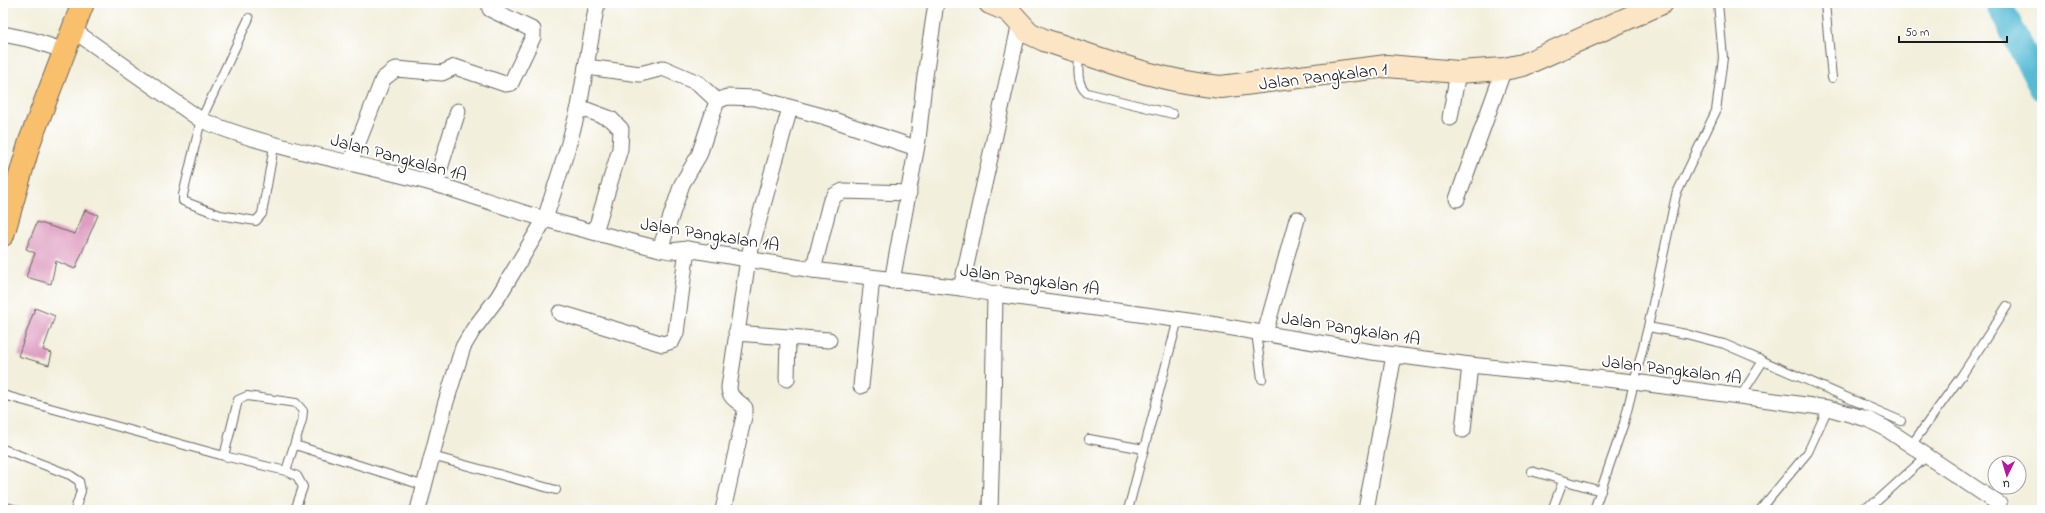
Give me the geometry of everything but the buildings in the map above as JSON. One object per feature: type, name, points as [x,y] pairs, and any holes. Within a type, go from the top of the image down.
[{"type":"main road","points":[[4,229],[30,141],[83,3]]},
{"type":"main road","name":"Jalan Pangkalan 1","points":[[1008,10],[1029,33],[1044,40],[1144,72],[1203,86],[1221,87],[1387,66],[1458,72],[1504,69],[1523,65],[1662,3]]},
{"type":"street","points":[[418,510],[445,405],[463,347],[473,330],[498,297],[545,219],[568,150],[579,107],[597,3]]},
{"type":"street","points":[[892,281],[909,193],[936,3]]},
{"type":"street","points":[[350,163],[383,79],[396,69],[442,73],[455,67],[505,84],[511,83],[533,37],[533,30],[490,9]]},
{"type":"street","points":[[961,288],[1008,10]]},
{"type":"street","name":"Jalan Pangkalan 1A","points":[[73,30],[201,120],[274,146],[435,184],[545,219],[660,249],[671,251],[687,249],[813,270],[892,281],[961,288],[1178,319],[1394,355],[1470,365],[1634,382],[1828,408],[1868,419],[1912,444],[1999,504]]},
{"type":"street","points":[[3,34],[32,40],[65,51]]},
{"type":"street","points":[[586,67],[640,74],[663,68],[698,83],[717,101]]},
{"type":"street","points":[[1457,198],[1504,69]]},
{"type":"street","points":[[1450,118],[1458,72]]},
{"type":"street","points":[[660,249],[682,184],[699,155],[717,101],[727,97],[739,96],[756,98],[916,148]]},
{"type":"street","points":[[579,107],[611,118],[621,129],[620,148],[595,232]]},
{"type":"street","points":[[723,510],[745,408],[732,398],[729,393],[736,333],[748,259],[790,108]]},
{"type":"street","points":[[435,184],[458,111]]},
{"type":"street","points":[[813,270],[830,203],[836,195],[843,191],[909,193]]},
{"type":"street","points":[[1261,333],[1297,219]]},
{"type":"street","points":[[560,313],[663,344],[672,341],[676,333],[687,249]]},
{"type":"street","points":[[861,386],[872,278]]},
{"type":"street","points":[[990,510],[994,408],[995,294]]},
{"type":"street","points":[[736,333],[829,340]]},
{"type":"street","points":[[787,379],[788,337]]},
{"type":"street","points":[[1366,510],[1394,355]]},
{"type":"street","points":[[1463,430],[1470,365]]},
{"type":"lane","points":[[1594,510],[1624,423],[1648,328],[1676,195],[1716,111],[1723,58],[1718,3]]},
{"type":"lane","points":[[1825,3],[1832,78]]},
{"type":"lane","points":[[250,18],[201,120],[183,201],[220,214],[256,222],[262,214],[274,146]]},
{"type":"lane","points":[[1079,52],[1079,81],[1081,88],[1087,93],[1172,114]]},
{"type":"lane","points":[[1912,444],[1962,376],[2007,306]]},
{"type":"lane","points":[[1128,510],[1178,319]]},
{"type":"lane","points":[[1648,328],[1724,344],[1901,421]]},
{"type":"lane","points":[[1261,333],[1262,378]]},
{"type":"lane","points":[[1740,397],[1763,361]]},
{"type":"lane","points":[[3,395],[224,456],[286,471],[297,476],[303,487],[295,510]]},
{"type":"lane","points":[[224,456],[238,400],[247,396],[296,403],[303,411],[295,445],[286,471]]},
{"type":"lane","points":[[1760,510],[1808,452],[1828,408]]},
{"type":"lane","points":[[1089,439],[1144,449]]},
{"type":"lane","points":[[295,445],[425,486]]},
{"type":"lane","points":[[3,449],[70,475],[79,481],[81,491],[75,510]]},
{"type":"lane","points":[[1858,510],[1876,502],[1928,455]]},
{"type":"lane","points":[[432,456],[556,490]]},
{"type":"lane","points":[[1531,471],[1601,491]]},
{"type":"lane","points":[[1552,510],[1563,481]]},
{"type":"lane","points":[[3,506],[17,510]]},
{"type":"waterway","points":[[1998,3],[2042,88]]}]
